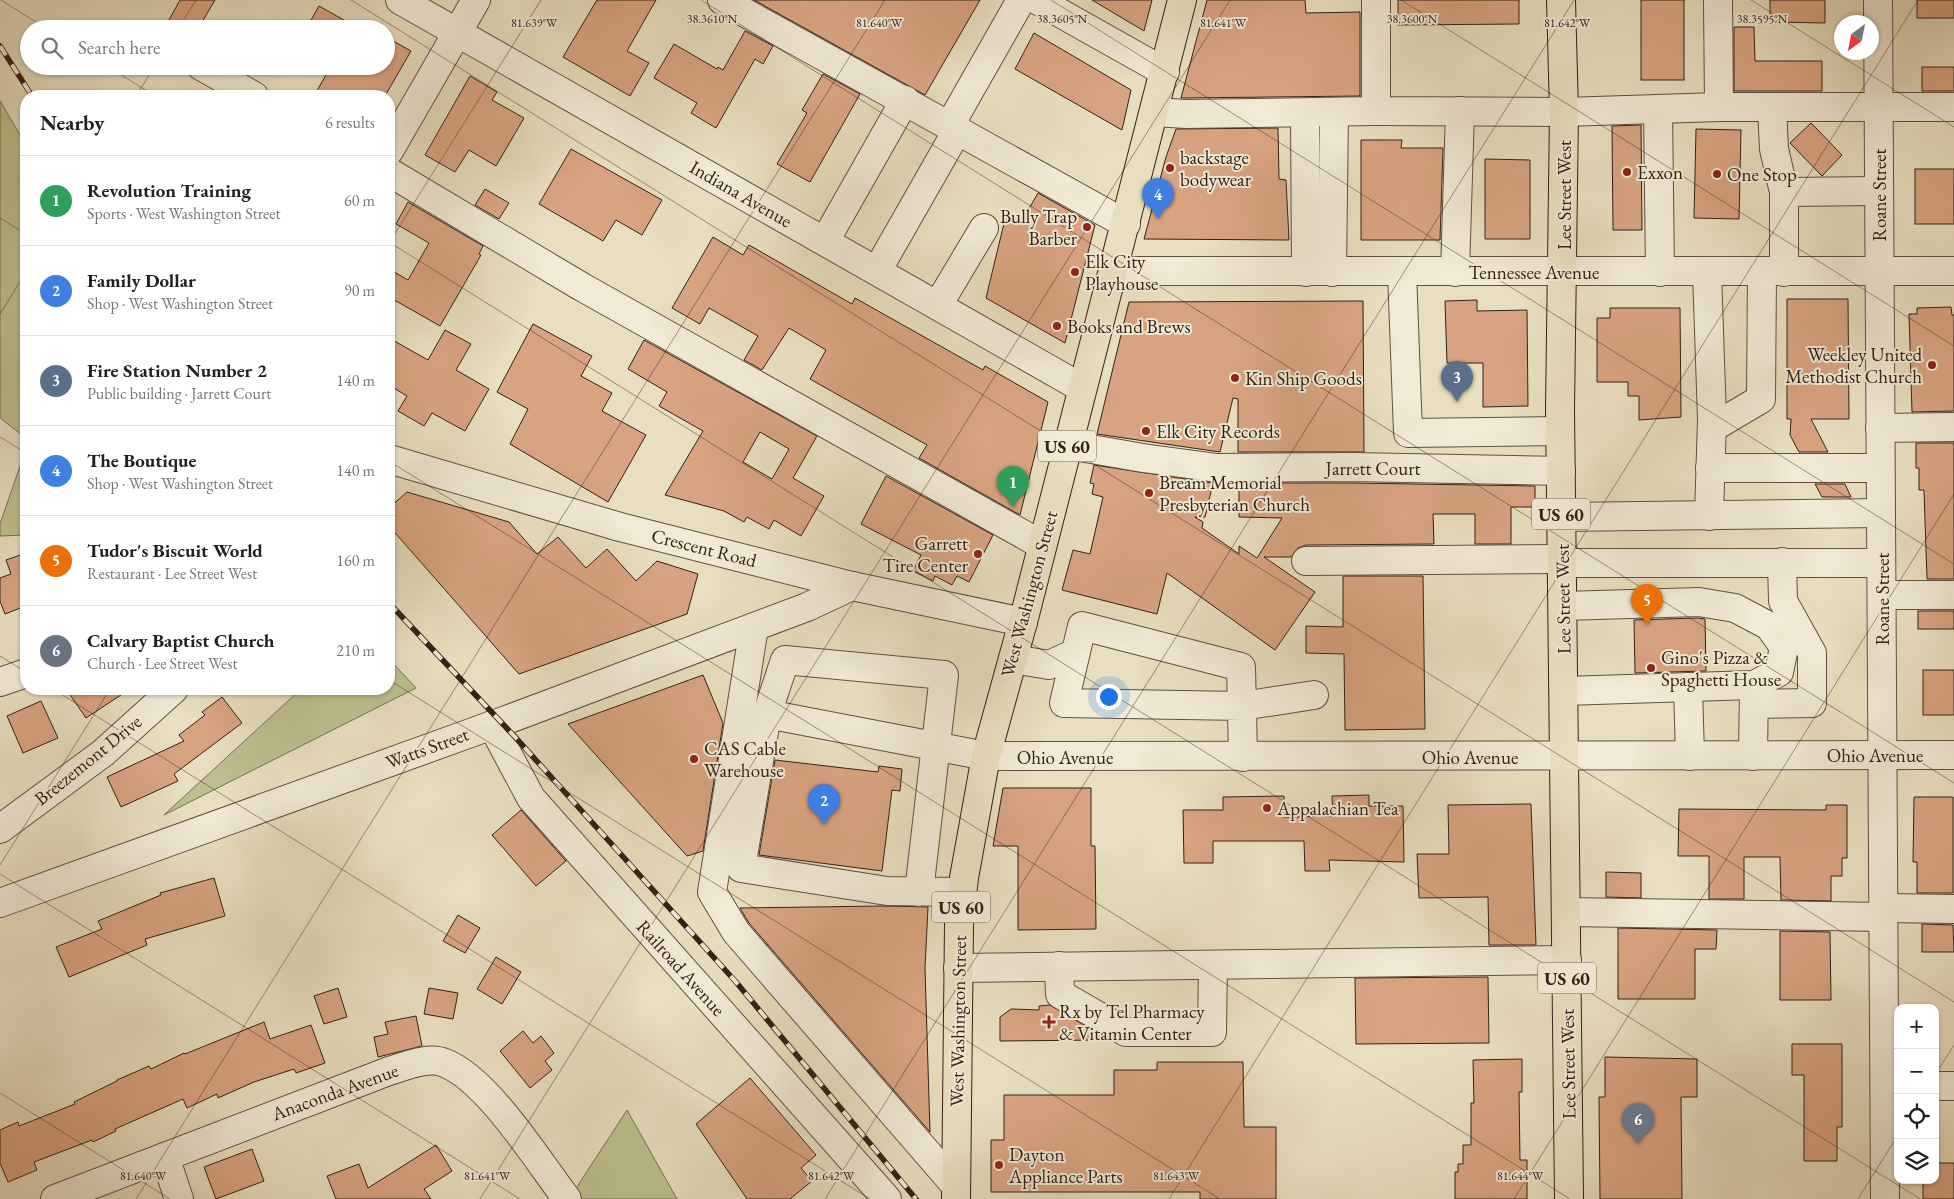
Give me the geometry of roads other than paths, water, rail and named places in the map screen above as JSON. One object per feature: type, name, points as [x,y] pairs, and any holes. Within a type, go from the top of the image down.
[{"type":"main road","name":"West Washington Street","points":[[956,1193],[958,968],[962,892],[986,756],[1023,622],[1082,388],[1114,271],[1182,0]]},
{"type":"main road","name":"Lee Street West","points":[[1561,0],[1564,112],[1560,431],[1569,1199]]},
{"type":"street","name":"Indiana Avenue","points":[[400,0],[1082,388]]},
{"type":"street","points":[[395,141],[476,0]]},
{"type":"street","points":[[722,0],[1126,224]]},
{"type":"street","points":[[877,271],[1021,0]]},
{"type":"street","points":[[1037,0],[1165,72]]},
{"type":"street","points":[[1376,0],[1376,111]]},
{"type":"street","points":[[1718,0],[1718,106]]},
{"type":"street","name":"Roane Street","points":[[1878,0],[1884,912],[1891,1086],[1885,1199]]},
{"type":"street","points":[[217,75],[243,90]]},
{"type":"street","points":[[825,241],[905,100]]},
{"type":"street","points":[[1155,112],[1186,114],[1376,111],[1564,112],[1718,106],[1954,107]]},
{"type":"street","points":[[1712,428],[1760,399],[1773,272],[1784,192],[1774,149],[1772,107]]},
{"type":"street","points":[[1658,109],[1660,272]]},
{"type":"street","points":[[1455,272],[1460,111]]},
{"type":"street","points":[[1305,112],[1319,272]]},
{"type":"street","points":[[1319,272],[1334,112]]},
{"type":"street","points":[[395,176],[582,288],[1042,545]]},
{"type":"street","points":[[1784,192],[1879,191]]},
{"type":"street","points":[[938,305],[984,228]]},
{"type":"street","name":"Tennessee Avenue","points":[[1114,271],[1954,271]]},
{"type":"street","points":[[1402,272],[1408,433],[1560,431]]},
{"type":"street","points":[[1707,272],[1712,428],[1709,516]]},
{"type":"street","points":[[1880,428],[1954,427]]},
{"type":"street","name":"Jarrett Court","points":[[1068,445],[1217,468],[1352,467],[1561,471]]},
{"type":"street","name":"Crescent Road","points":[[395,461],[620,527],[852,586],[1023,622]]},
{"type":"street","points":[[1710,468],[1880,468]]},
{"type":"street","points":[[1561,517],[1881,513]]},
{"type":"street","points":[[1306,561],[1881,562]]},
{"type":"street","points":[[1564,691],[1688,687],[1812,703],[1812,653],[1783,601],[1782,562]]},
{"type":"street","name":"Watts Street","points":[[0,903],[492,725],[808,607],[852,586]]},
{"type":"street","points":[[1882,595],[1954,595]]},
{"type":"street","points":[[1563,606],[1699,602],[1735,608],[1769,626],[1784,647],[1779,672],[1754,695],[1754,756]]},
{"type":"street","points":[[759,625],[785,660],[944,675],[919,892]]},
{"type":"street","points":[[759,625],[712,892],[736,932],[956,1193]]},
{"type":"street","points":[[1243,757],[1242,706],[1242,667],[1082,626],[1064,703],[1242,706],[1314,695]]},
{"type":"street","points":[[1013,659],[1049,665],[1075,653]]},
{"type":"street","points":[[785,660],[767,714],[741,868],[887,891],[962,892]]},
{"type":"street","points":[[0,682],[20,675]]},
{"type":"street","points":[[1688,687],[1690,756]]},
{"type":"street","name":"Breezemont Drive","points":[[0,829],[103,753],[167,695]]},
{"type":"street","name":"Ohio Avenue","points":[[767,714],[986,756],[1565,757],[1954,755]]},
{"type":"street","name":"Railroad Avenue","points":[[492,725],[531,798],[887,1199]]},
{"type":"street","points":[[1566,912],[1884,912],[1954,909]]},
{"type":"street","points":[[958,968],[1567,960]]},
{"type":"street","points":[[1059,966],[1060,994],[1126,1032],[1212,1032],[1213,964]]},
{"type":"street","name":"Anaconda Avenue","points":[[55,1199],[389,1070],[421,1062],[444,1062],[466,1075],[490,1098],[567,1199]]},
{"type":"street","points":[[1939,1086],[1954,1086]]},
{"type":"street","points":[[165,1157],[179,1199]]},
{"type":"railway","points":[[0,46],[28,90]]},
{"type":"railway","points":[[395,609],[516,738],[736,982],[916,1199]]},
{"type":"place","name":"backstage bodywear","points":[[1170,168]]},
{"type":"place","name":"Exxon","points":[[1627,172]]},
{"type":"place","name":"One Stop","points":[[1717,174]]},
{"type":"place","name":"The Boutique","points":[[1158,219]]},
{"type":"place","name":"Bully Trap Barber","points":[[1087,227]]},
{"type":"place","name":"Elk City Playhouse","points":[[1075,272]]},
{"type":"place","name":"Books and Brews","points":[[1057,326]]},
{"type":"place","name":"Weekley United Methodist Church","points":[[1932,365]]},
{"type":"place","name":"Kin Ship Goods","points":[[1235,378]]},
{"type":"place","name":"Fire Station Number 2","points":[[1457,402]]},
{"type":"place","name":"Elk City Records","points":[[1146,431]]},
{"type":"place","name":"Bream Memorial Presbyterian Church","points":[[1149,493]]},
{"type":"place","name":"Revolution Training","points":[[1013,507]]},
{"type":"place","name":"Garrett Tire Center","points":[[978,554]]},
{"type":"place","name":"Tudor's Biscuit World","points":[[1647,625]]},
{"type":"place","name":"Gino's Pizza & Spaghetti House","points":[[1651,668]]},
{"type":"place","name":"CAS Cable Warehouse","points":[[694,759]]},
{"type":"place","name":"Appalachian Tea","points":[[1267,808]]},
{"type":"place","name":"Family Dollar","points":[[824,825]]},
{"type":"place","name":"Rx by Tel Pharmacy & Vitamin Center","points":[[1049,1022]]},
{"type":"place","name":"Calvary Baptist Church","points":[[1638,1144]]},
{"type":"place","name":"Dayton Appliance Parts","points":[[999,1165]]}]
